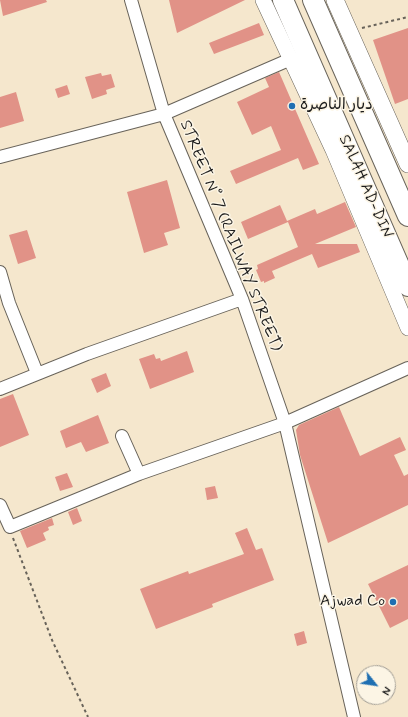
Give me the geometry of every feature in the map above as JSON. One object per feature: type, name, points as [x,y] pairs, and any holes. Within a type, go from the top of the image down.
[{"type":"highway","name":"SALAH AD-DIN","points":[[283,0],[408,286]]},
{"type":"highway","name":"SALAH AD-DIN","points":[[313,0],[408,216]]},
{"type":"highway","points":[[350,155],[361,145],[376,144]]},
{"type":"main road","points":[[335,0],[408,164]]},
{"type":"street","name":"STREET N° 7 (RAILWAY STREET)","points":[[131,0],[164,114],[242,299],[286,423],[354,717]]},
{"type":"street","points":[[263,0],[378,254],[408,328]]},
{"type":"street","points":[[0,157],[164,114],[290,59]]},
{"type":"street","points":[[0,272],[9,303],[37,373]]},
{"type":"street","points":[[0,389],[37,373],[242,299]]},
{"type":"street","points":[[0,505],[10,527],[139,474],[286,423],[408,368]]},
{"type":"street","points":[[122,436],[139,474]]},
{"type":"path","points":[[349,32],[408,17]]},
{"type":"path","points":[[10,527],[52,640],[88,717]]},
{"type":"building","points":[[0,0],[46,0],[47,2],[3,16]]},
{"type":"building","points":[[169,0],[245,0],[177,33]]},
{"type":"building","points":[[259,23],[264,35],[214,54],[209,43]]},
{"type":"building","points":[[408,28],[408,99],[395,104],[373,40]]},
{"type":"building","points":[[279,72],[319,164],[303,170],[298,158],[236,184],[230,171],[281,150],[271,126],[252,135],[237,102],[269,87],[265,78]]},
{"type":"building","points":[[101,73],[102,76],[111,74],[115,87],[106,90],[107,94],[92,99],[85,77]]},
{"type":"building","points":[[67,85],[70,94],[58,98],[55,89]]},
{"type":"building","points":[[16,92],[24,121],[0,128],[0,97]]},
{"type":"building","points":[[167,180],[180,228],[164,233],[168,245],[144,253],[127,192]]},
{"type":"building","points":[[345,202],[356,227],[315,244],[357,244],[360,252],[318,268],[312,254],[272,271],[275,278],[264,283],[264,281],[261,282],[256,270],[258,269],[257,265],[298,247],[288,222],[248,239],[241,222],[280,205],[287,221],[315,209],[317,214]]},
{"type":"building","points":[[27,230],[36,258],[18,264],[9,235]]},
{"type":"building","points":[[187,351],[194,372],[150,389],[139,359],[154,354],[156,359],[160,358],[161,361]]},
{"type":"building","points":[[106,373],[111,386],[97,393],[91,379]]},
{"type":"building","points":[[13,394],[29,435],[0,447],[0,399]]},
{"type":"building","points":[[339,407],[360,456],[400,437],[406,450],[394,455],[404,476],[408,474],[408,505],[328,543],[300,455],[296,430],[299,425]]},
{"type":"building","points":[[98,415],[109,443],[86,452],[81,442],[66,448],[60,431]]},
{"type":"building","points":[[67,473],[73,487],[60,491],[55,477]]},
{"type":"building","points":[[215,486],[218,498],[207,500],[205,488]]},
{"type":"building","points":[[77,508],[82,521],[73,525],[68,512]]},
{"type":"building","points":[[52,518],[54,525],[48,527],[49,530],[43,533],[46,540],[27,548],[20,531]]},
{"type":"building","points":[[247,528],[256,550],[262,548],[274,580],[212,604],[213,607],[156,629],[140,589],[188,571],[189,574],[244,554],[235,533]]},
{"type":"building","name":"Ajwad Co","points":[[408,565],[408,619],[390,628],[368,584]]},
{"type":"building","points":[[304,631],[307,643],[297,646],[294,634]]},
{"type":"place","name":"ديار الناصرة","points":[[292,106]]},
{"type":"place","name":"Ajwad Co","points":[[393,602]]}]
